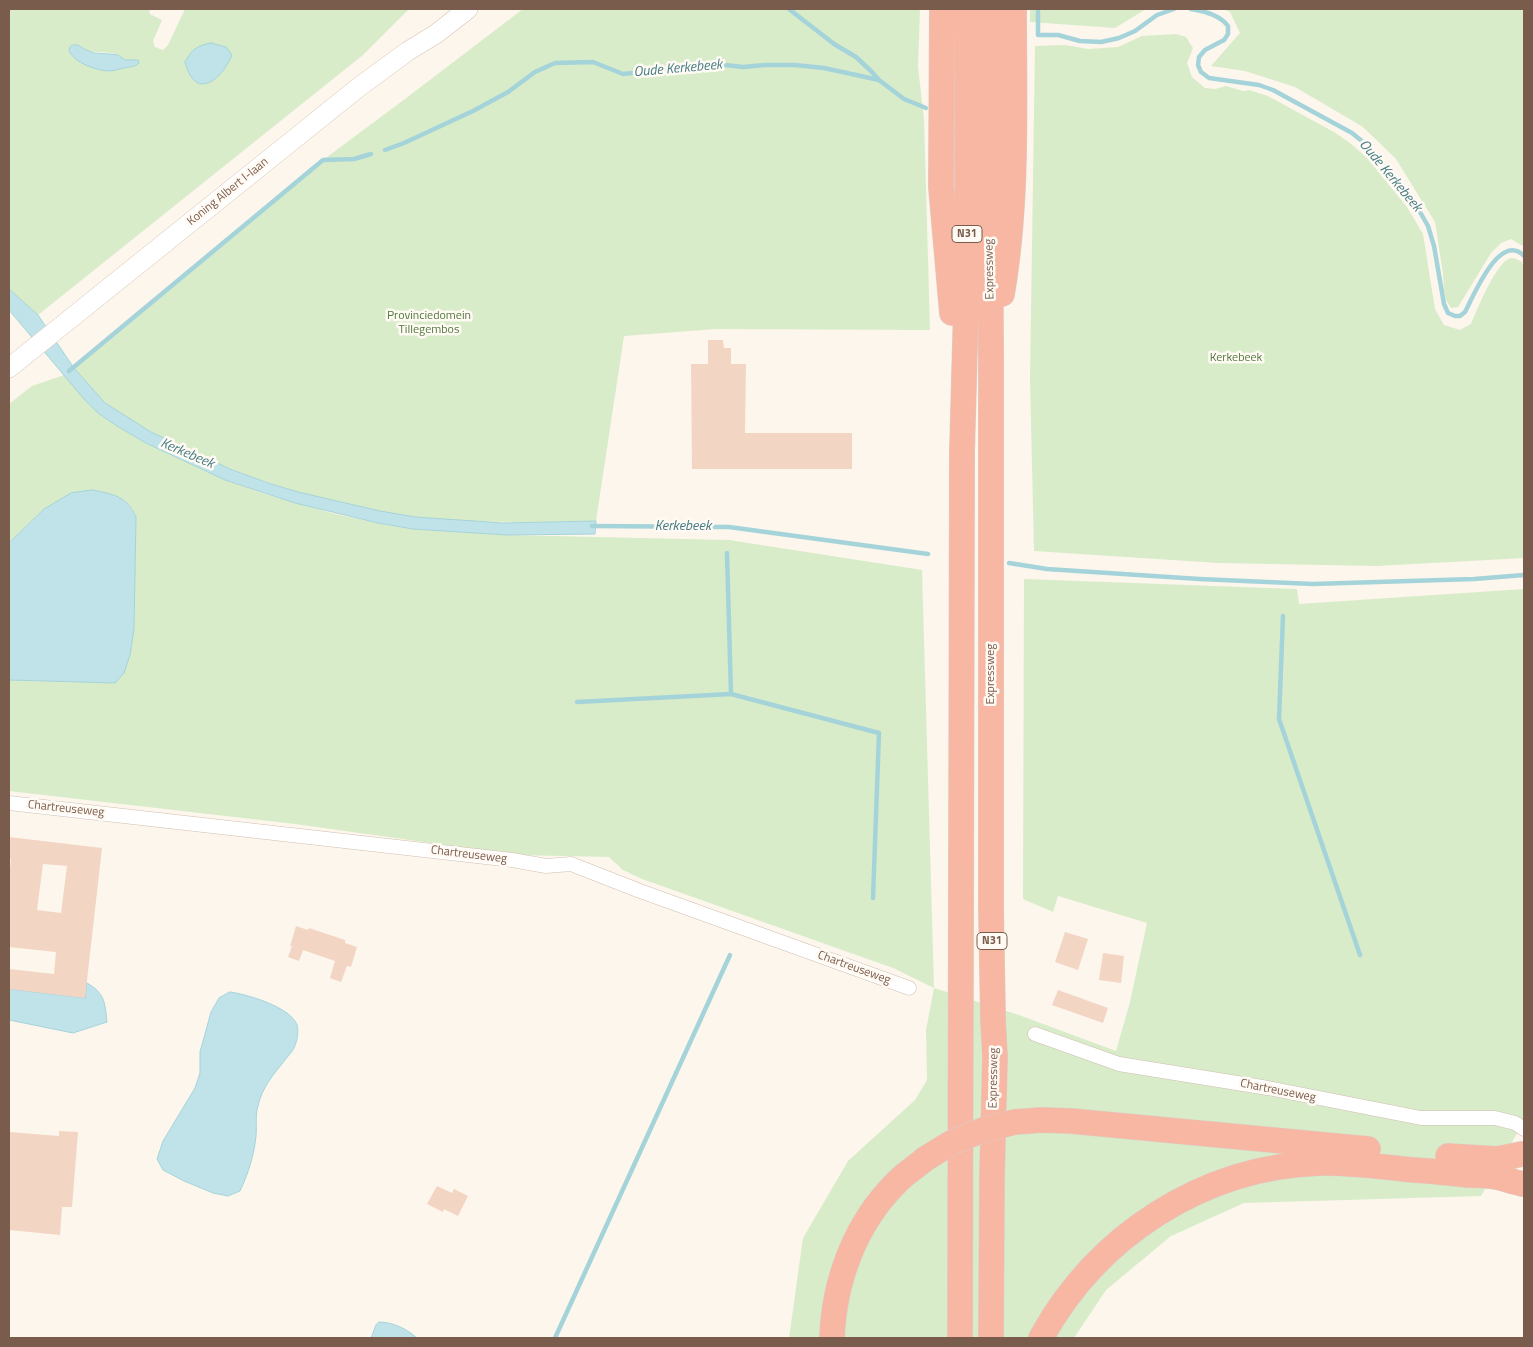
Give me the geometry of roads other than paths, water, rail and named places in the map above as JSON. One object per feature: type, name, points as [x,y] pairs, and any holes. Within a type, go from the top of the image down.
[{"type":"highway","name":"N31","points":[[942,9],[941,187],[951,302],[963,391]]},
{"type":"highway","name":"Expressweg","points":[[960,1338],[963,391],[967,223],[967,9]]},
{"type":"highway","name":"Expressweg","points":[[989,9],[991,888],[992,1020],[995,1057],[991,1338]]},
{"type":"highway","name":"N31","points":[[991,358],[1008,257],[1014,183],[1014,9]]},
{"type":"highway","points":[[832,1338],[832,1317],[839,1282],[854,1244],[872,1210],[896,1182],[925,1159],[950,1143],[983,1130],[1015,1122],[1041,1120],[1071,1121],[1466,1158],[1497,1159],[1523,1152]]},
{"type":"highway","points":[[1041,1338],[1074,1287],[1102,1257],[1131,1231],[1164,1209],[1198,1191],[1235,1177],[1276,1167],[1320,1163],[1360,1164],[1496,1177],[1523,1185]]},
{"type":"main road","name":"Koning Albert I-laan","points":[[408,51],[450,9]]},
{"type":"main road","name":"Koning Albert I-laan","points":[[9,368],[358,87],[408,51],[436,34],[468,9]]},
{"type":"main road","points":[[1523,1152],[1519,1164],[1519,1174],[1523,1185]]},
{"type":"street","name":"Chartreuseweg","points":[[9,802],[453,853],[546,866],[571,864],[909,988]]},
{"type":"street","name":"Chartreuseweg","points":[[1035,1034],[1118,1064],[1268,1088],[1415,1117],[1432,1119],[1495,1118],[1515,1123],[1524,1129]]},
{"type":"water","points":[[211,43],[226,47],[232,55],[215,79],[201,84],[195,81],[189,74],[185,62],[196,48]]},
{"type":"water","points":[[73,45],[78,45],[94,53],[118,55],[125,60],[138,60],[139,63],[132,67],[112,71],[97,69],[86,65],[72,55],[69,51]]},
{"type":"water","points":[[9,289],[38,315],[74,368],[105,403],[151,432],[230,469],[298,492],[380,511],[415,517],[503,523],[596,521],[595,534],[507,535],[413,529],[378,523],[295,503],[225,480],[146,443],[98,413],[9,310]]},
{"type":"water","points":[[92,490],[124,500],[136,517],[134,629],[130,655],[124,673],[115,683],[9,680],[9,543],[44,509],[71,493]]},
{"type":"water","points":[[87,983],[101,995],[106,1009],[107,1022],[73,1033],[9,1020],[9,989],[85,998]]},
{"type":"water","points":[[230,992],[246,995],[277,1007],[293,1018],[298,1030],[294,1048],[262,1093],[257,1113],[254,1151],[243,1185],[240,1191],[228,1196],[213,1193],[184,1181],[163,1170],[157,1159],[163,1141],[195,1088],[200,1073],[200,1052],[211,1012],[219,998]]},
{"type":"water","points":[[379,1322],[399,1327],[417,1338],[371,1338]]},
{"type":"waterway","points":[[789,9],[834,44],[856,57],[879,80]]},
{"type":"waterway","name":"Oude Kerkebeek","points":[[1038,9],[1038,35],[1058,35],[1080,41],[1101,42],[1119,38],[1135,31],[1157,15],[1174,9]]},
{"type":"waterway","name":"Oude Kerkebeek","points":[[1191,9],[1216,16],[1228,26],[1228,34],[1224,40],[1205,50],[1199,57],[1198,65],[1201,72],[1209,78],[1259,85],[1273,90],[1352,133],[1368,146],[1416,205],[1428,226],[1434,246],[1444,304],[1448,313],[1460,316],[1465,312],[1481,280],[1497,258],[1506,252],[1515,251],[1524,256]]},
{"type":"waterway","name":"Oude Kerkebeek","points":[[385,150],[473,111],[508,92],[535,72],[555,63],[593,62],[623,74],[716,64],[743,67],[795,65],[824,68],[879,80],[904,99],[926,108]]},
{"type":"waterway","points":[[69,371],[323,160],[354,159],[371,154]]},
{"type":"waterway","name":"Kerkebeek","points":[[592,526],[729,527],[928,554]]},
{"type":"waterway","points":[[727,553],[731,694]]},
{"type":"waterway","name":"Kerkebeek","points":[[1009,563],[1047,569],[1313,584],[1474,579],[1524,575]]},
{"type":"waterway","points":[[1283,616],[1279,719],[1360,955]]},
{"type":"waterway","points":[[577,702],[731,694],[879,733],[873,898]]},
{"type":"waterway","points":[[555,1338],[730,955]]},
{"type":"park label","name":"Provinciedomein Tillegembos","points":[[429,323]]}]
